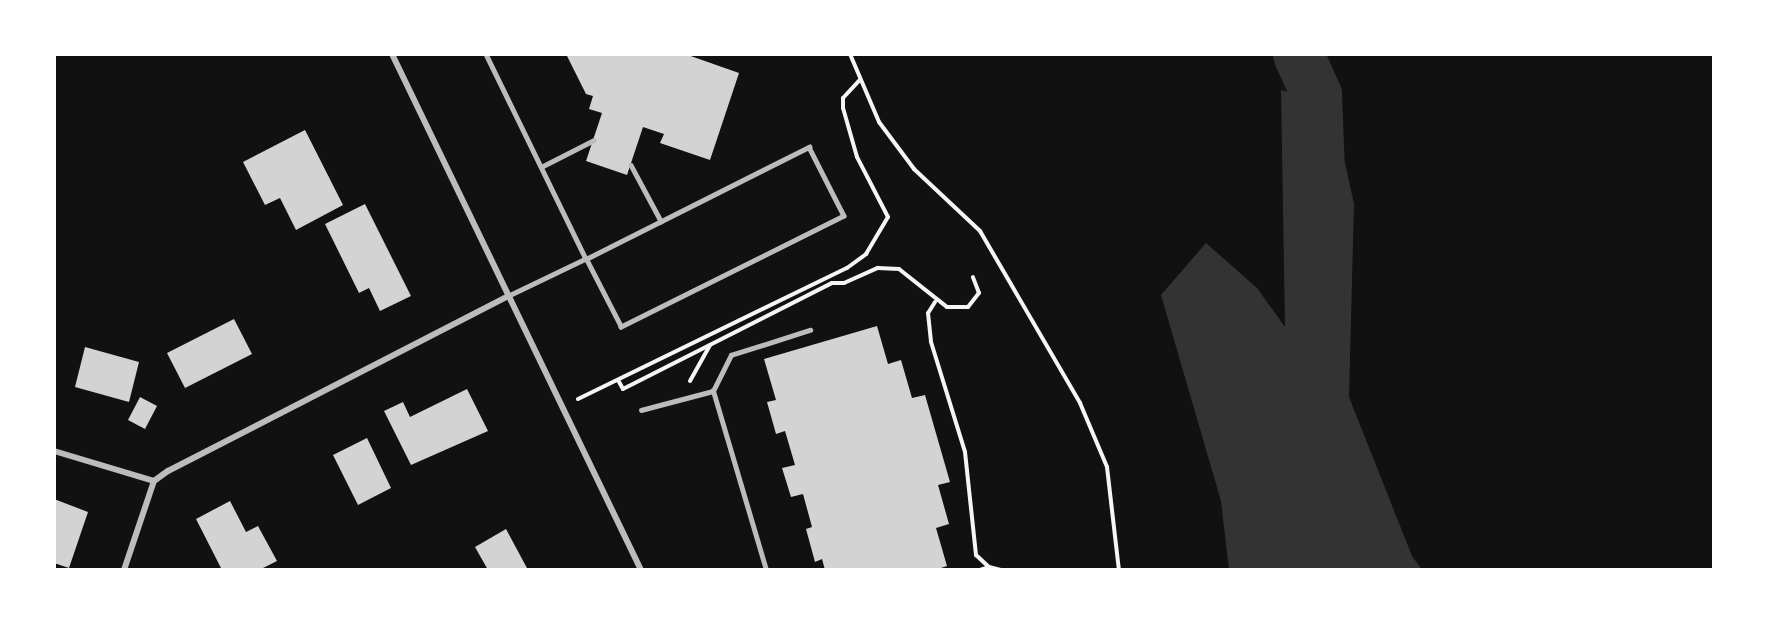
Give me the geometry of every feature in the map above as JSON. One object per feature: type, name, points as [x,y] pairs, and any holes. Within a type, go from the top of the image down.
[{"type":"street","points":[[392,54],[641,570]]},
{"type":"street","points":[[124,570],[154,481],[168,471],[509,296]]},
{"type":"street","points":[[54,451],[154,481]]},
{"type":"lane","points":[[486,54],[586,259],[621,327],[844,216],[809,147],[586,259],[509,296]]},
{"type":"lane","points":[[541,167],[594,140]]},
{"type":"lane","points":[[631,165],[661,221]]},
{"type":"lane","points":[[766,570],[713,391],[731,355],[810,330]]},
{"type":"lane","points":[[641,410],[713,391]]},
{"type":"path","points":[[850,54],[879,122],[914,169],[980,231],[1080,403],[1107,467],[1119,570]]},
{"type":"path","points":[[935,302],[928,312],[931,342],[965,452],[976,555],[989,567],[1001,570]]},
{"type":"path","points":[[680,399],[710,345]]},
{"type":"path","points":[[980,570],[989,567]]},
{"type":"shaded area","points":[[1281,90],[1332,104],[1354,204],[1349,397],[1412,556],[1422,570],[1229,570],[1221,501],[1161,295],[1206,243],[1257,288],[1285,327]]},
{"type":"building","points":[[566,54],[685,54],[739,73],[710,160],[660,143],[664,134],[643,127],[627,175],[586,161],[602,113],[589,109],[593,96],[586,94]]},
{"type":"building","points":[[305,130],[343,205],[296,230],[280,198],[265,205],[243,162]]},
{"type":"building","points":[[365,204],[411,296],[380,311],[369,288],[359,293],[325,224]]},
{"type":"building","points":[[234,319],[252,354],[185,388],[167,353]]},
{"type":"building","points":[[877,326],[888,364],[901,360],[912,398],[925,395],[950,482],[938,485],[949,524],[936,528],[947,566],[935,570],[825,570],[822,559],[815,562],[806,529],[812,527],[803,494],[791,497],[782,468],[795,465],[785,431],[776,434],[767,402],[776,400],[764,359]]},
{"type":"building","points":[[85,347],[139,362],[129,402],[75,387]]},
{"type":"building","points":[[467,389],[488,431],[411,465],[384,411],[403,402],[410,417]]},
{"type":"building","points":[[140,397],[157,406],[145,429],[128,420]]},
{"type":"building","points":[[367,438],[391,488],[358,505],[333,455]]},
{"type":"building","points":[[54,499],[88,512],[69,568],[54,563]]},
{"type":"building","points":[[230,501],[246,532],[258,526],[277,561],[259,570],[222,570],[196,519]]},
{"type":"building","points":[[506,529],[528,570],[488,570],[475,547]]},
{"type":"waterway","points":[[1298,54],[1316,94],[1319,172]]}]
